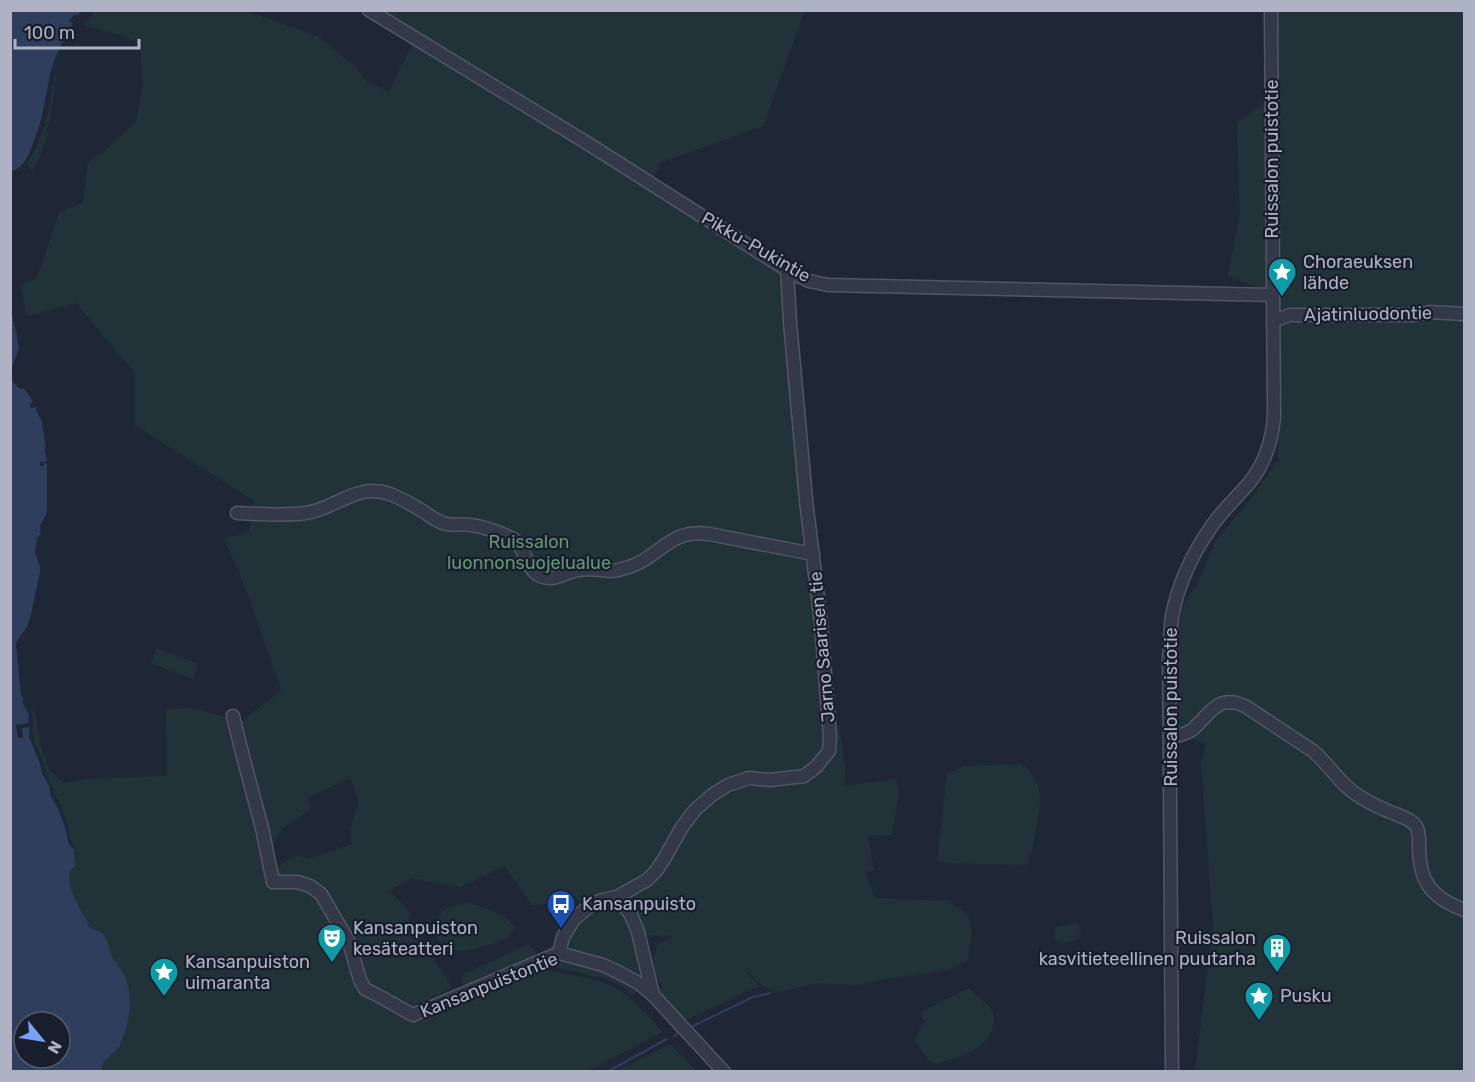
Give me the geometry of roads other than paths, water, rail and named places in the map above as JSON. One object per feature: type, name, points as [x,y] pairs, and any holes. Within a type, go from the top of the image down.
[{"type":"street","name":"Pikku-Pukintie","points":[[369,10],[587,143],[787,270],[809,281],[828,285],[1272,295]]},
{"type":"street","name":"Ruissalon puistotie","points":[[1172,1071],[1169,658],[1173,614],[1184,577],[1202,541],[1224,509],[1253,477],[1265,456],[1272,432],[1274,417],[1271,10]]},
{"type":"street","name":"Jarno Saarisen tie","points":[[559,953],[563,938],[574,919],[591,905],[617,897],[647,880],[656,871],[695,810],[712,795],[748,778],[770,780],[804,776],[816,767],[829,751],[830,737],[821,623],[803,465],[787,270]]},
{"type":"street","name":"Ajatinluodontie","points":[[1273,321],[1290,315],[1414,315],[1429,312],[1464,314]]},
{"type":"street","points":[[237,513],[307,513],[327,507],[351,494],[373,491],[389,494],[440,523],[452,526],[468,524],[477,526],[514,540],[532,571],[550,578],[579,569],[593,568],[609,571],[630,566],[644,560],[677,537],[695,532],[813,554]]},
{"type":"street","points":[[1170,736],[1178,736],[1190,731],[1219,704],[1237,702],[1245,706],[1322,758],[1346,786],[1359,796],[1414,824],[1418,829],[1421,870],[1426,883],[1438,897],[1464,910]]},
{"type":"street","name":"Kansanpuistontie","points":[[233,716],[262,828],[273,882],[297,882],[321,894],[349,942],[360,980],[365,989],[413,1016],[559,953],[603,965],[640,984],[724,1071]]},
{"type":"street","points":[[617,897],[631,915],[638,932],[653,995]]},
{"type":"water","points":[[11,11],[81,11],[55,59],[36,139],[21,165],[11,172]]},
{"type":"water","points":[[10,298],[19,348],[11,371],[15,383],[28,393],[33,401],[30,405],[36,406],[42,421],[47,460],[47,510],[40,526],[41,533],[37,539],[35,552],[40,573],[27,627],[16,643],[21,696],[24,698],[22,702],[29,714],[28,723],[33,746],[42,773],[58,808],[69,844],[74,849],[75,866],[69,872],[72,893],[88,926],[103,933],[112,957],[121,969],[128,985],[130,1002],[126,1029],[120,1045],[105,1062],[101,1071],[11,1071]]},
{"type":"waterway","points":[[691,1027],[753,997],[770,993]]},
{"type":"waterway","points":[[674,1036],[681,1032]]},
{"type":"waterway","points":[[607,1072],[667,1039]]},
{"type":"place","name":"Choraeuksen lähde","points":[[1282,298]]},
{"type":"place","name":"Kansanpuisto","points":[[561,930]]},
{"type":"place","name":"Kansanpuiston kesäteatteri","points":[[332,964]]},
{"type":"place","name":"Ruissalon kasvitieteellinen puutarha","points":[[1277,974]]},
{"type":"place","name":"Kansanpuiston uimaranta","points":[[164,998]]},
{"type":"place","name":"Pusku","points":[[1259,1022]]},
{"type":"park label","name":"Ruissalon luonnonsuojelualue","points":[[529,552]]}]
